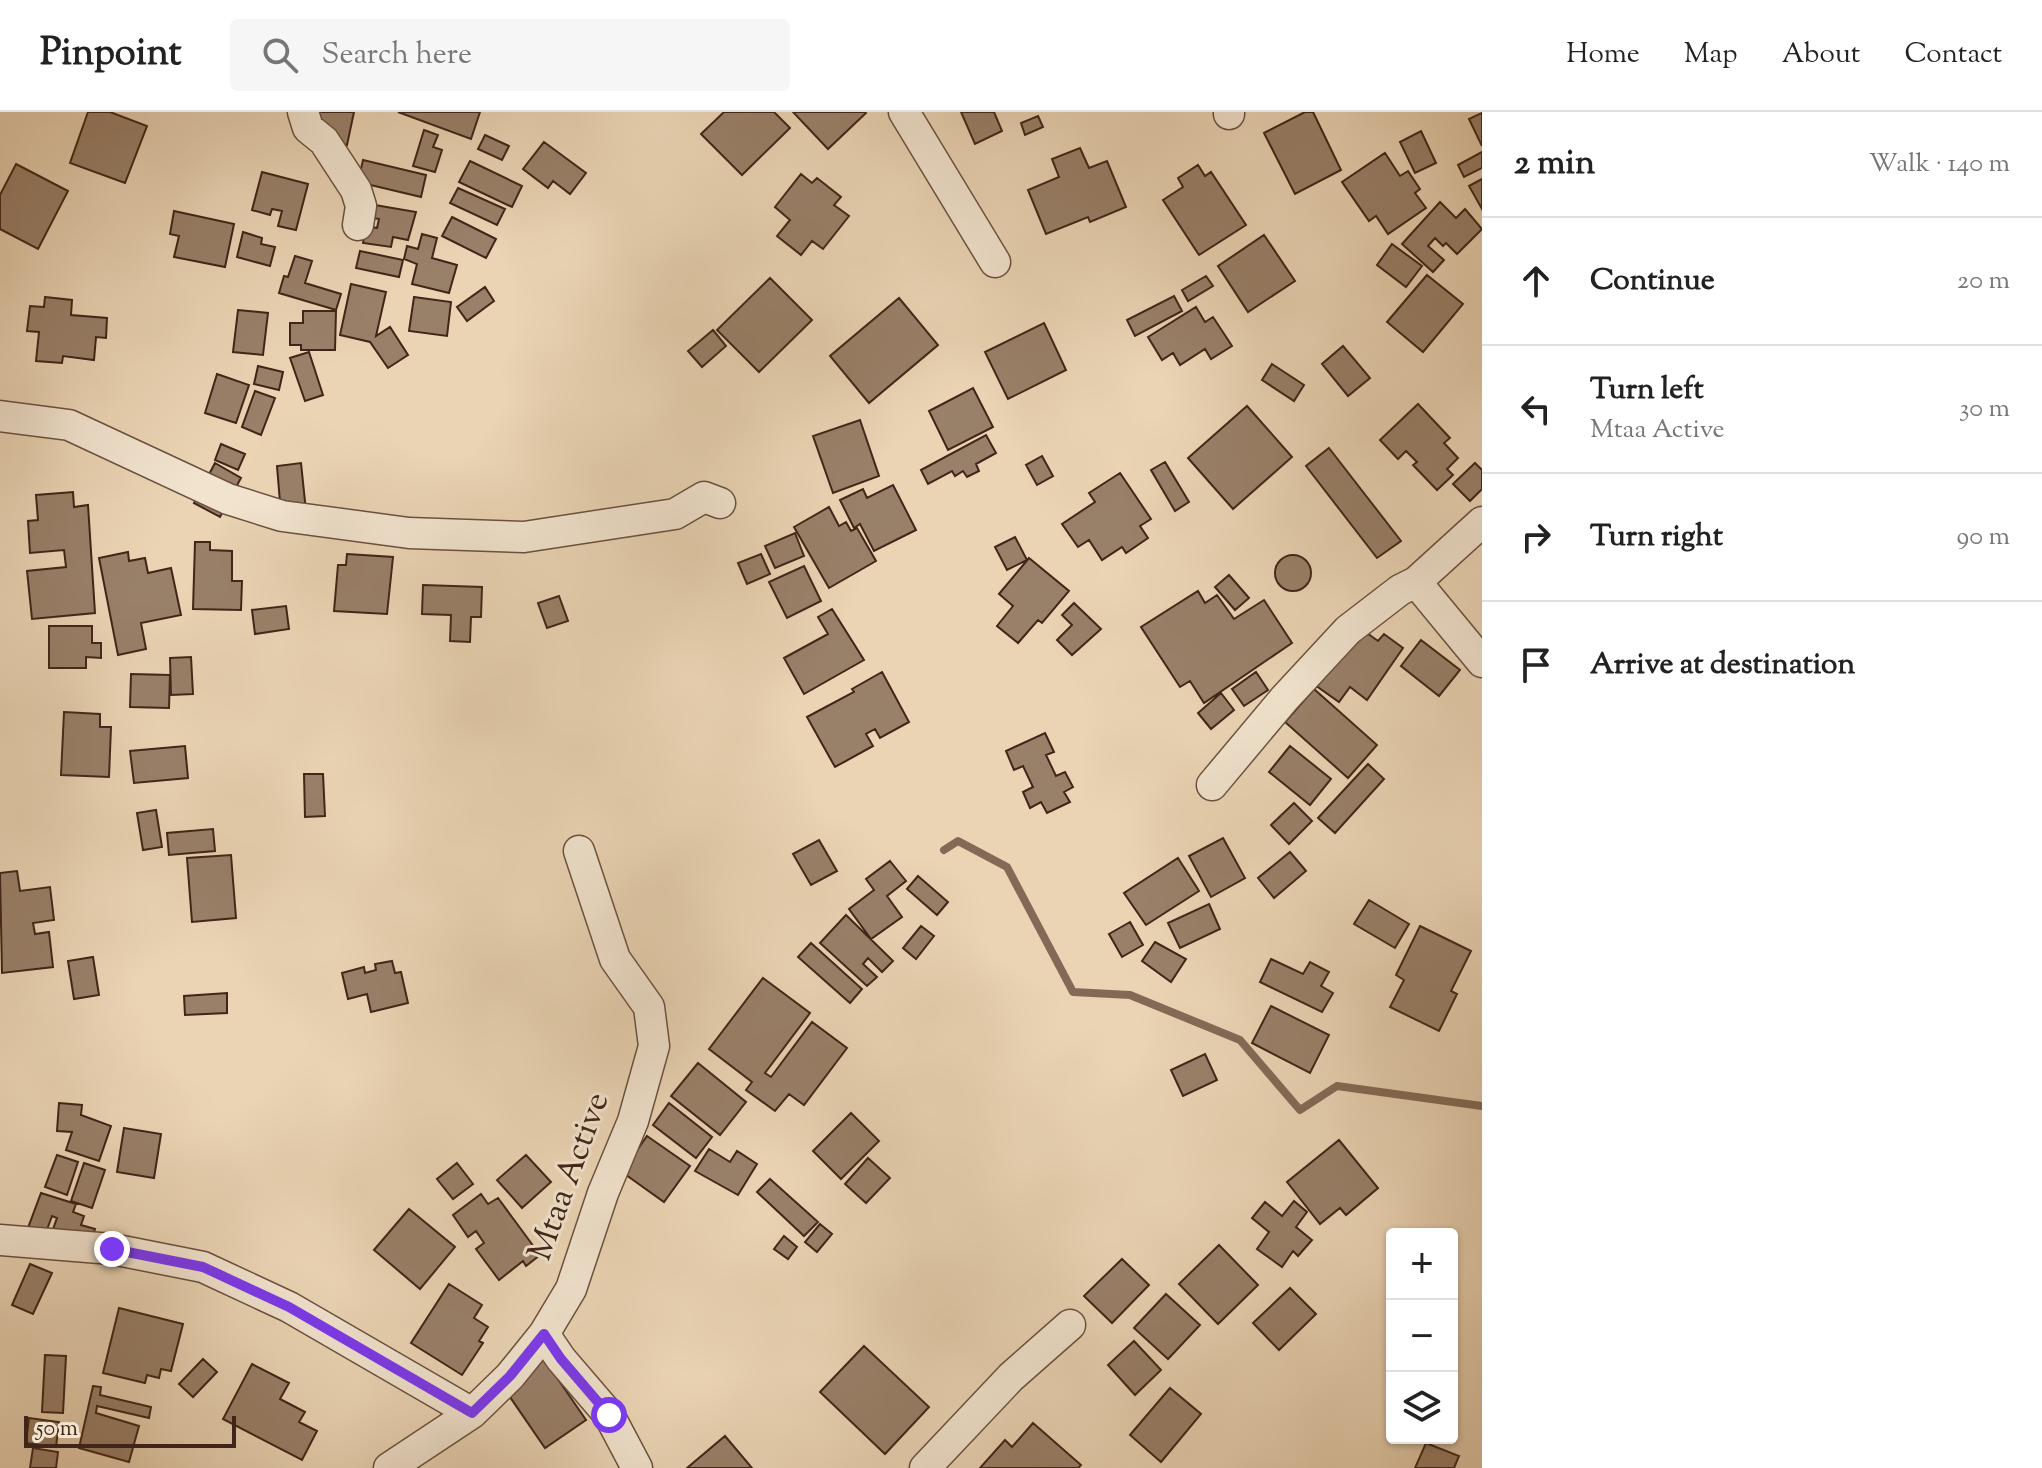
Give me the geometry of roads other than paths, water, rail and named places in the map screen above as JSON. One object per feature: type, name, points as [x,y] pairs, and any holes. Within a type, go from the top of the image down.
[{"type":"street","points":[[303,112],[308,128],[324,141],[356,190],[361,206],[358,225]]},
{"type":"street","points":[[904,112],[995,262]]},
{"type":"street","points":[[0,416],[69,425],[228,499],[282,516],[340,525],[409,533],[524,537],[675,514],[704,497],[720,503]]},
{"type":"street","points":[[1212,785],[1284,699],[1348,630],[1400,590],[1416,582],[1482,522]]},
{"type":"street","points":[[1416,582],[1482,662]]},
{"type":"street","name":"Mtaa Active","points":[[389,1468],[472,1413],[510,1376],[544,1334],[571,1289],[603,1193],[633,1121],[654,1046],[649,1007],[615,959],[579,851]]},
{"type":"street","points":[[0,1240],[112,1249],[203,1267],[289,1307],[472,1413]]},
{"type":"street","points":[[925,1468],[1011,1377],[1070,1325]]},
{"type":"street","points":[[544,1334],[609,1415],[637,1468]]},
{"type":"waterway","points":[[944,850],[958,841],[1007,867],[1073,992],[1130,995],[1240,1040],[1300,1110],[1337,1086],[1482,1106]]}]
